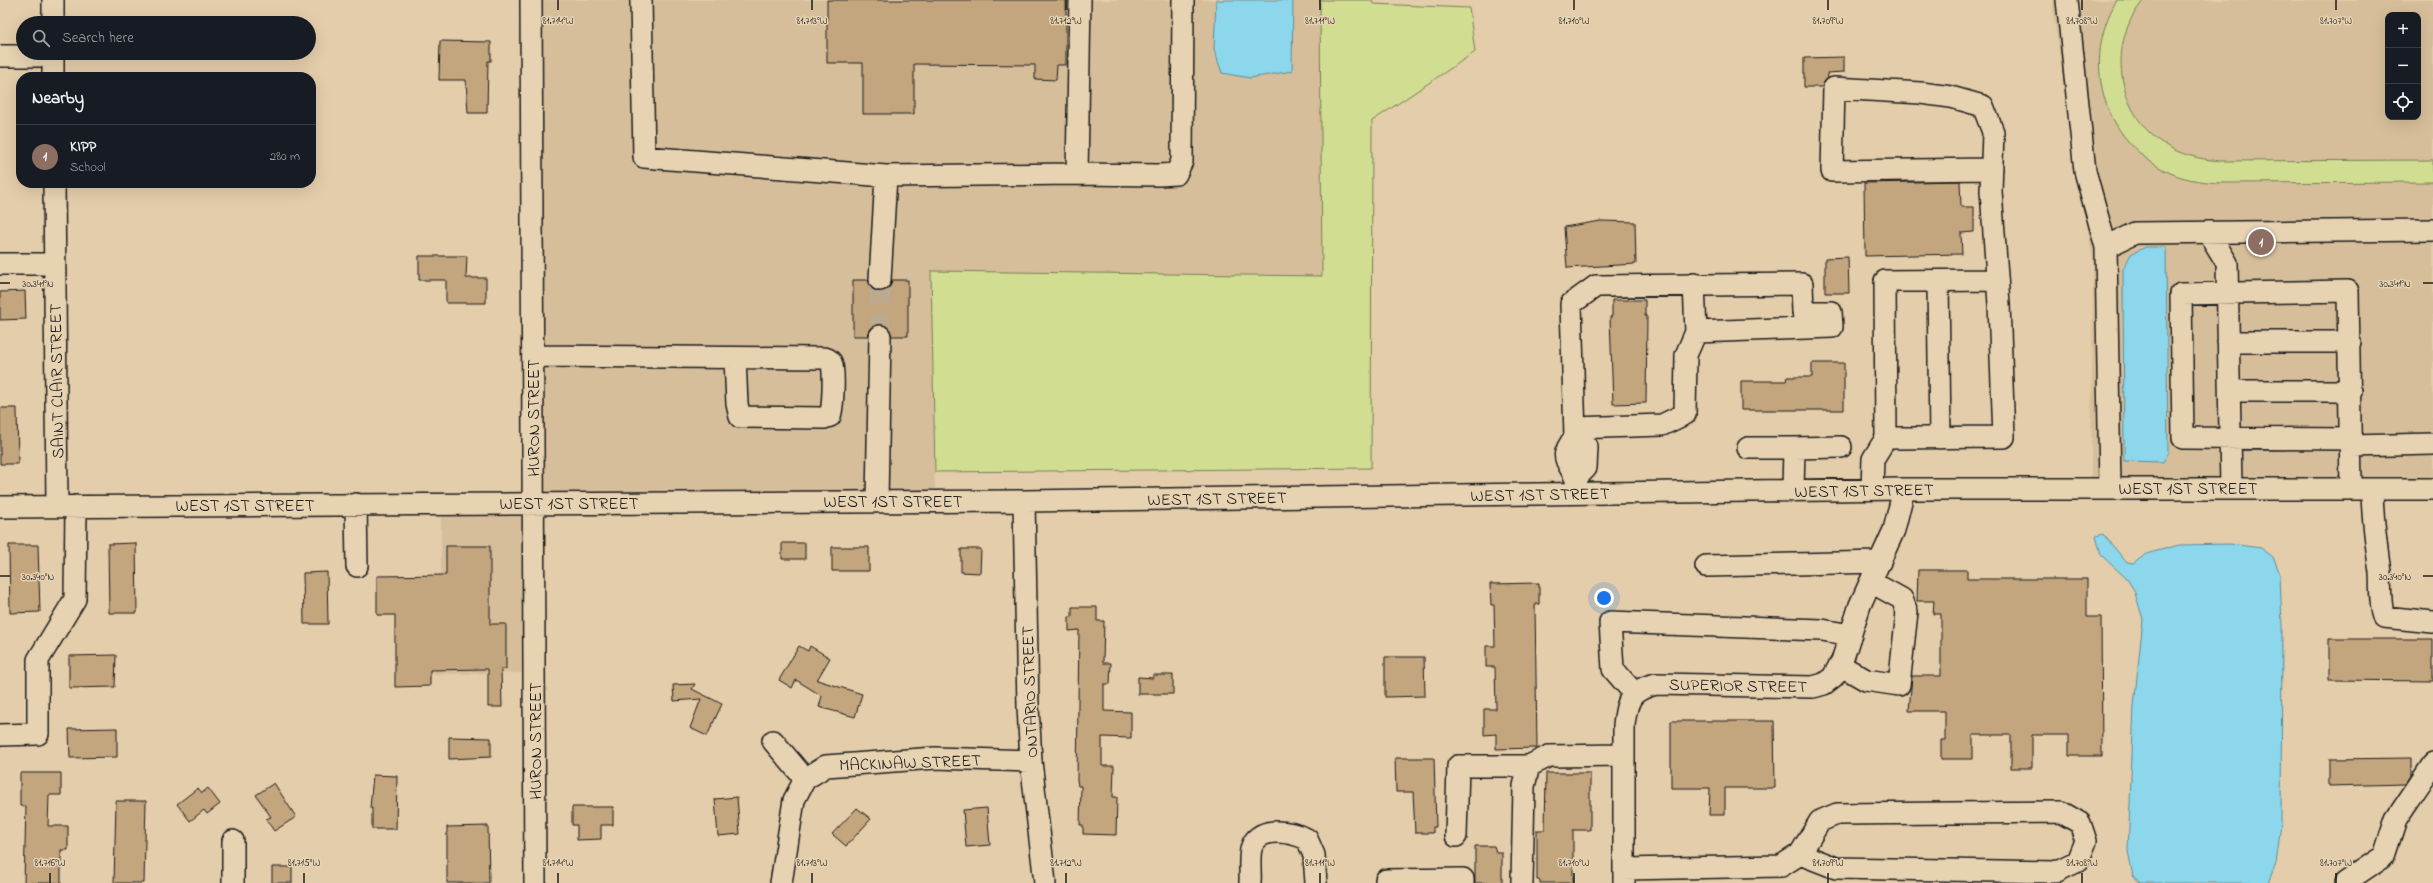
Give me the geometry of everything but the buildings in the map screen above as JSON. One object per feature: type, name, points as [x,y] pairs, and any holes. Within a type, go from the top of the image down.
[{"type":"street","points":[[52,0],[53,16]]},
{"type":"street","name":"HURON STREET","points":[[531,0],[535,883]]},
{"type":"street","points":[[641,0],[644,157],[886,176],[1176,174],[1182,161],[1183,0]]},
{"type":"street","points":[[1077,174],[1080,0]]},
{"type":"street","points":[[2067,0],[2085,171],[2106,247],[2110,488]]},
{"type":"street","points":[[0,56],[16,55]]},
{"type":"street","points":[[53,60],[53,72]]},
{"type":"street","points":[[1886,438],[2004,437],[1997,280],[1991,191],[1992,169],[1993,132],[1983,106],[1951,97],[1921,93],[1834,88],[1832,171],[1992,169]]},
{"type":"street","points":[[880,280],[886,176]]},
{"type":"street","name":"SAINT CLAIR STREET","points":[[0,735],[38,734],[38,660],[75,599],[67,506],[55,264],[54,188]]},
{"type":"street","points":[[2106,247],[2136,233],[2433,230]]},
{"type":"street","points":[[2208,232],[2227,264],[2231,488]]},
{"type":"street","points":[[0,264],[55,264]]},
{"type":"street","points":[[1872,490],[1873,459],[1886,438],[1885,281],[1997,280]]},
{"type":"street","points":[[1938,281],[1940,438]]},
{"type":"street","points":[[1575,432],[1662,425],[1685,414],[1686,355],[1696,332],[1694,284]]},
{"type":"street","points":[[1576,486],[1566,465],[1567,447],[1575,432],[1571,304],[1596,286],[1802,284],[1803,312],[1831,312],[1832,327],[1696,332]]},
{"type":"street","points":[[2351,489],[2352,442],[2348,291],[2181,294],[2183,438],[2231,439],[2352,442],[2433,444]]},
{"type":"street","points":[[877,501],[880,336]]},
{"type":"street","points":[[2228,342],[2350,342]]},
{"type":"street","points":[[533,356],[735,358],[827,359],[832,365],[833,406],[830,416],[824,418],[740,417],[737,404],[735,358]]},
{"type":"street","points":[[2230,390],[2351,390]]},
{"type":"street","points":[[1748,448],[1841,447]]},
{"type":"street","points":[[1793,491],[1794,448]]},
{"type":"street","name":"WEST 1ST STREET","points":[[0,507],[1024,501],[1576,486],[1793,491],[2110,488],[2433,489]]},
{"type":"street","name":"SUPERIOR STREET","points":[[1634,693],[1644,686],[1656,684],[1814,687],[1824,684],[1840,665],[1871,582],[1894,530],[1904,489]]},
{"type":"street","points":[[2372,489],[2372,521],[2380,574],[2381,605],[2384,617],[2433,622]]},
{"type":"street","name":"ONTARIO STREET","points":[[1024,501],[1031,761],[1045,883]]},
{"type":"street","points":[[356,504],[357,566]]},
{"type":"street","points":[[1706,566],[1880,562]]},
{"type":"street","points":[[1840,665],[1866,680],[1899,685],[1907,612],[1902,599],[1871,582]]},
{"type":"street","points":[[1800,854],[1836,868],[2055,872],[2078,861],[2086,841],[2080,823],[2061,812],[1837,814],[1820,821],[1800,854],[1782,866],[1624,876],[1624,755],[1627,704],[1634,693],[1613,669],[1610,622],[1822,630],[1851,635]]},
{"type":"street","points":[[773,741],[804,779],[794,800],[780,883]]},
{"type":"street","points":[[1456,836],[1458,766],[1529,766],[1549,756],[1624,755]]},
{"type":"street","name":"MACKINAW STREET","points":[[804,779],[826,766],[882,760],[935,758],[1031,761]]},
{"type":"street","points":[[2344,883],[2384,856],[2396,819],[2433,764]]},
{"type":"street","points":[[1522,883],[1524,786],[1529,766]]},
{"type":"street","points":[[1250,883],[1251,846],[1258,836],[1268,833],[1292,832],[1307,839],[1314,855],[1316,883]]},
{"type":"street","points":[[233,841],[233,883]]},
{"type":"street","points":[[1386,883],[1386,880],[1462,880],[1463,883]]},
{"type":"shaded area","points":[[540,0],[1320,0],[1322,276],[931,271],[935,492],[541,493]]},
{"type":"shaded area","points":[[2053,0],[2433,0],[2433,479],[2091,480],[2093,262],[2053,13]]},
{"type":"shaded area","points":[[441,513],[523,513],[526,673],[434,674],[433,624],[441,623]]},
{"type":"green space","points":[[1320,0],[1372,0],[1373,4],[1469,8],[1475,52],[1372,121],[1371,468],[935,472],[931,271],[1322,276]]},
{"type":"green space","points":[[2117,0],[2144,0],[2132,17],[2125,36],[2121,55],[2122,75],[2126,95],[2135,113],[2147,129],[2162,143],[2176,151],[2190,156],[2220,161],[2433,160],[2433,182],[2220,183],[2191,180],[2164,170],[2143,156],[2125,138],[2112,118],[2104,95],[2100,71],[2100,47],[2106,23]]},
{"type":"water","points":[[1216,0],[1293,0],[1292,71],[1250,78],[1222,73],[1214,49]]},
{"type":"water","points":[[2146,247],[2166,247],[2168,454],[2163,462],[2124,461],[2123,269],[2131,254]]},
{"type":"water","points":[[2103,534],[2127,563],[2133,564],[2146,554],[2179,545],[2230,544],[2261,548],[2273,557],[2280,574],[2282,626],[2281,825],[2276,863],[2268,883],[2141,883],[2133,876],[2128,851],[2134,706],[2143,619],[2134,590],[2127,579],[2101,555],[2096,536]]},
{"type":"tunnel","points":[[880,280],[880,336]]},
{"type":"place","name":"KIPP","points":[[2261,242]]}]
